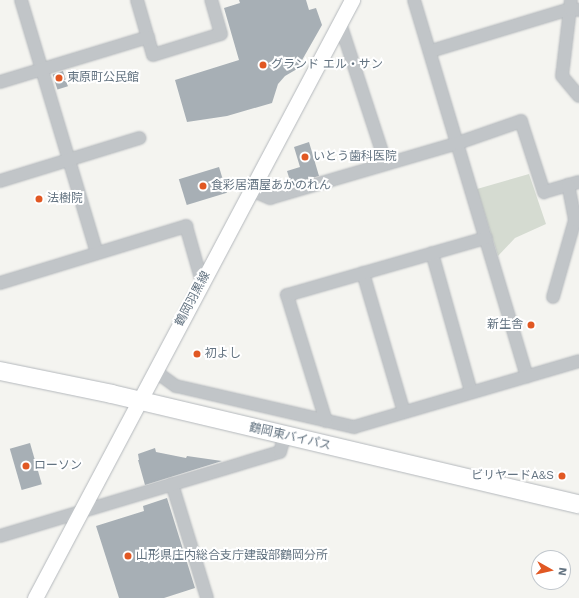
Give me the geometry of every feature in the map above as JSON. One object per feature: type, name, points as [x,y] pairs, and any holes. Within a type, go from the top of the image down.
[{"type":"highway","name":"鶴岡東バイパス","points":[[0,371],[139,401],[579,504]]},
{"type":"main road","name":"鶴岡羽黒線","points":[[35,598],[352,0]]},
{"type":"street","points":[[21,0],[97,253]]},
{"type":"street","points":[[137,0],[154,55],[221,34],[211,0]]},
{"type":"street","points":[[414,0],[431,51],[527,376]]},
{"type":"street","points":[[431,51],[573,6],[562,76],[579,96]]},
{"type":"street","points":[[340,23],[386,164]]},
{"type":"street","points":[[0,82],[148,37]]},
{"type":"street","points":[[251,190],[270,198],[458,143],[521,121],[544,192],[574,184],[575,220],[553,297]]},
{"type":"street","points":[[0,181],[140,138]]},
{"type":"street","points":[[0,283],[186,226],[202,282]]},
{"type":"street","points":[[326,421],[287,295],[486,238]]},
{"type":"street","points":[[432,254],[471,392]]},
{"type":"street","points":[[364,273],[404,412]]},
{"type":"street","points":[[155,371],[176,386],[354,427],[579,361]]},
{"type":"street","points":[[0,536],[280,452],[285,435]]},
{"type":"street","points":[[172,484],[207,598]]},
{"type":"shaded area","points":[[529,174],[546,224],[515,238],[498,256],[477,189]]},
{"type":"building","name":"グランド エル・サン","points":[[239,0],[306,0],[309,10],[316,8],[322,25],[297,69],[285,76],[278,84],[272,103],[227,116],[187,122],[175,80],[239,60],[224,8],[240,3]]},
{"type":"building","name":"東原町公民館","points":[[63,71],[68,86],[57,90],[53,74]]},
{"type":"building","name":"いとう歯科医院","points":[[309,142],[319,176],[291,184],[287,171],[300,167],[294,147]]},
{"type":"building","name":"食彩居酒屋あかのれん","points":[[219,167],[227,193],[187,205],[179,179]]},
{"type":"building","name":"ローソン","points":[[30,443],[42,484],[22,490],[10,449]]},
{"type":"building","points":[[155,448],[156,452],[186,458],[187,456],[222,461],[145,485],[138,460],[138,454]]},
{"type":"building","points":[[167,498],[195,588],[164,598],[119,598],[96,526],[144,511],[143,506]]},
{"type":"place","name":"グランド エル・サン","points":[[263,65]]},
{"type":"place","name":"東原町公民館","points":[[59,78]]},
{"type":"place","name":"いとう歯科医院","points":[[305,157]]},
{"type":"place","name":"食彩居酒屋あかのれん","points":[[203,186]]},
{"type":"place","name":"法樹院","points":[[39,199]]},
{"type":"place","name":"新生舎","points":[[531,325]]},
{"type":"place","name":"初よし","points":[[197,354]]},
{"type":"place","name":"ローソン","points":[[26,466]]},
{"type":"place","name":"ビリヤードA&S","points":[[562,476]]},
{"type":"place","name":"山形県庄内総合支庁建設部鶴岡分所","points":[[128,556]]}]
